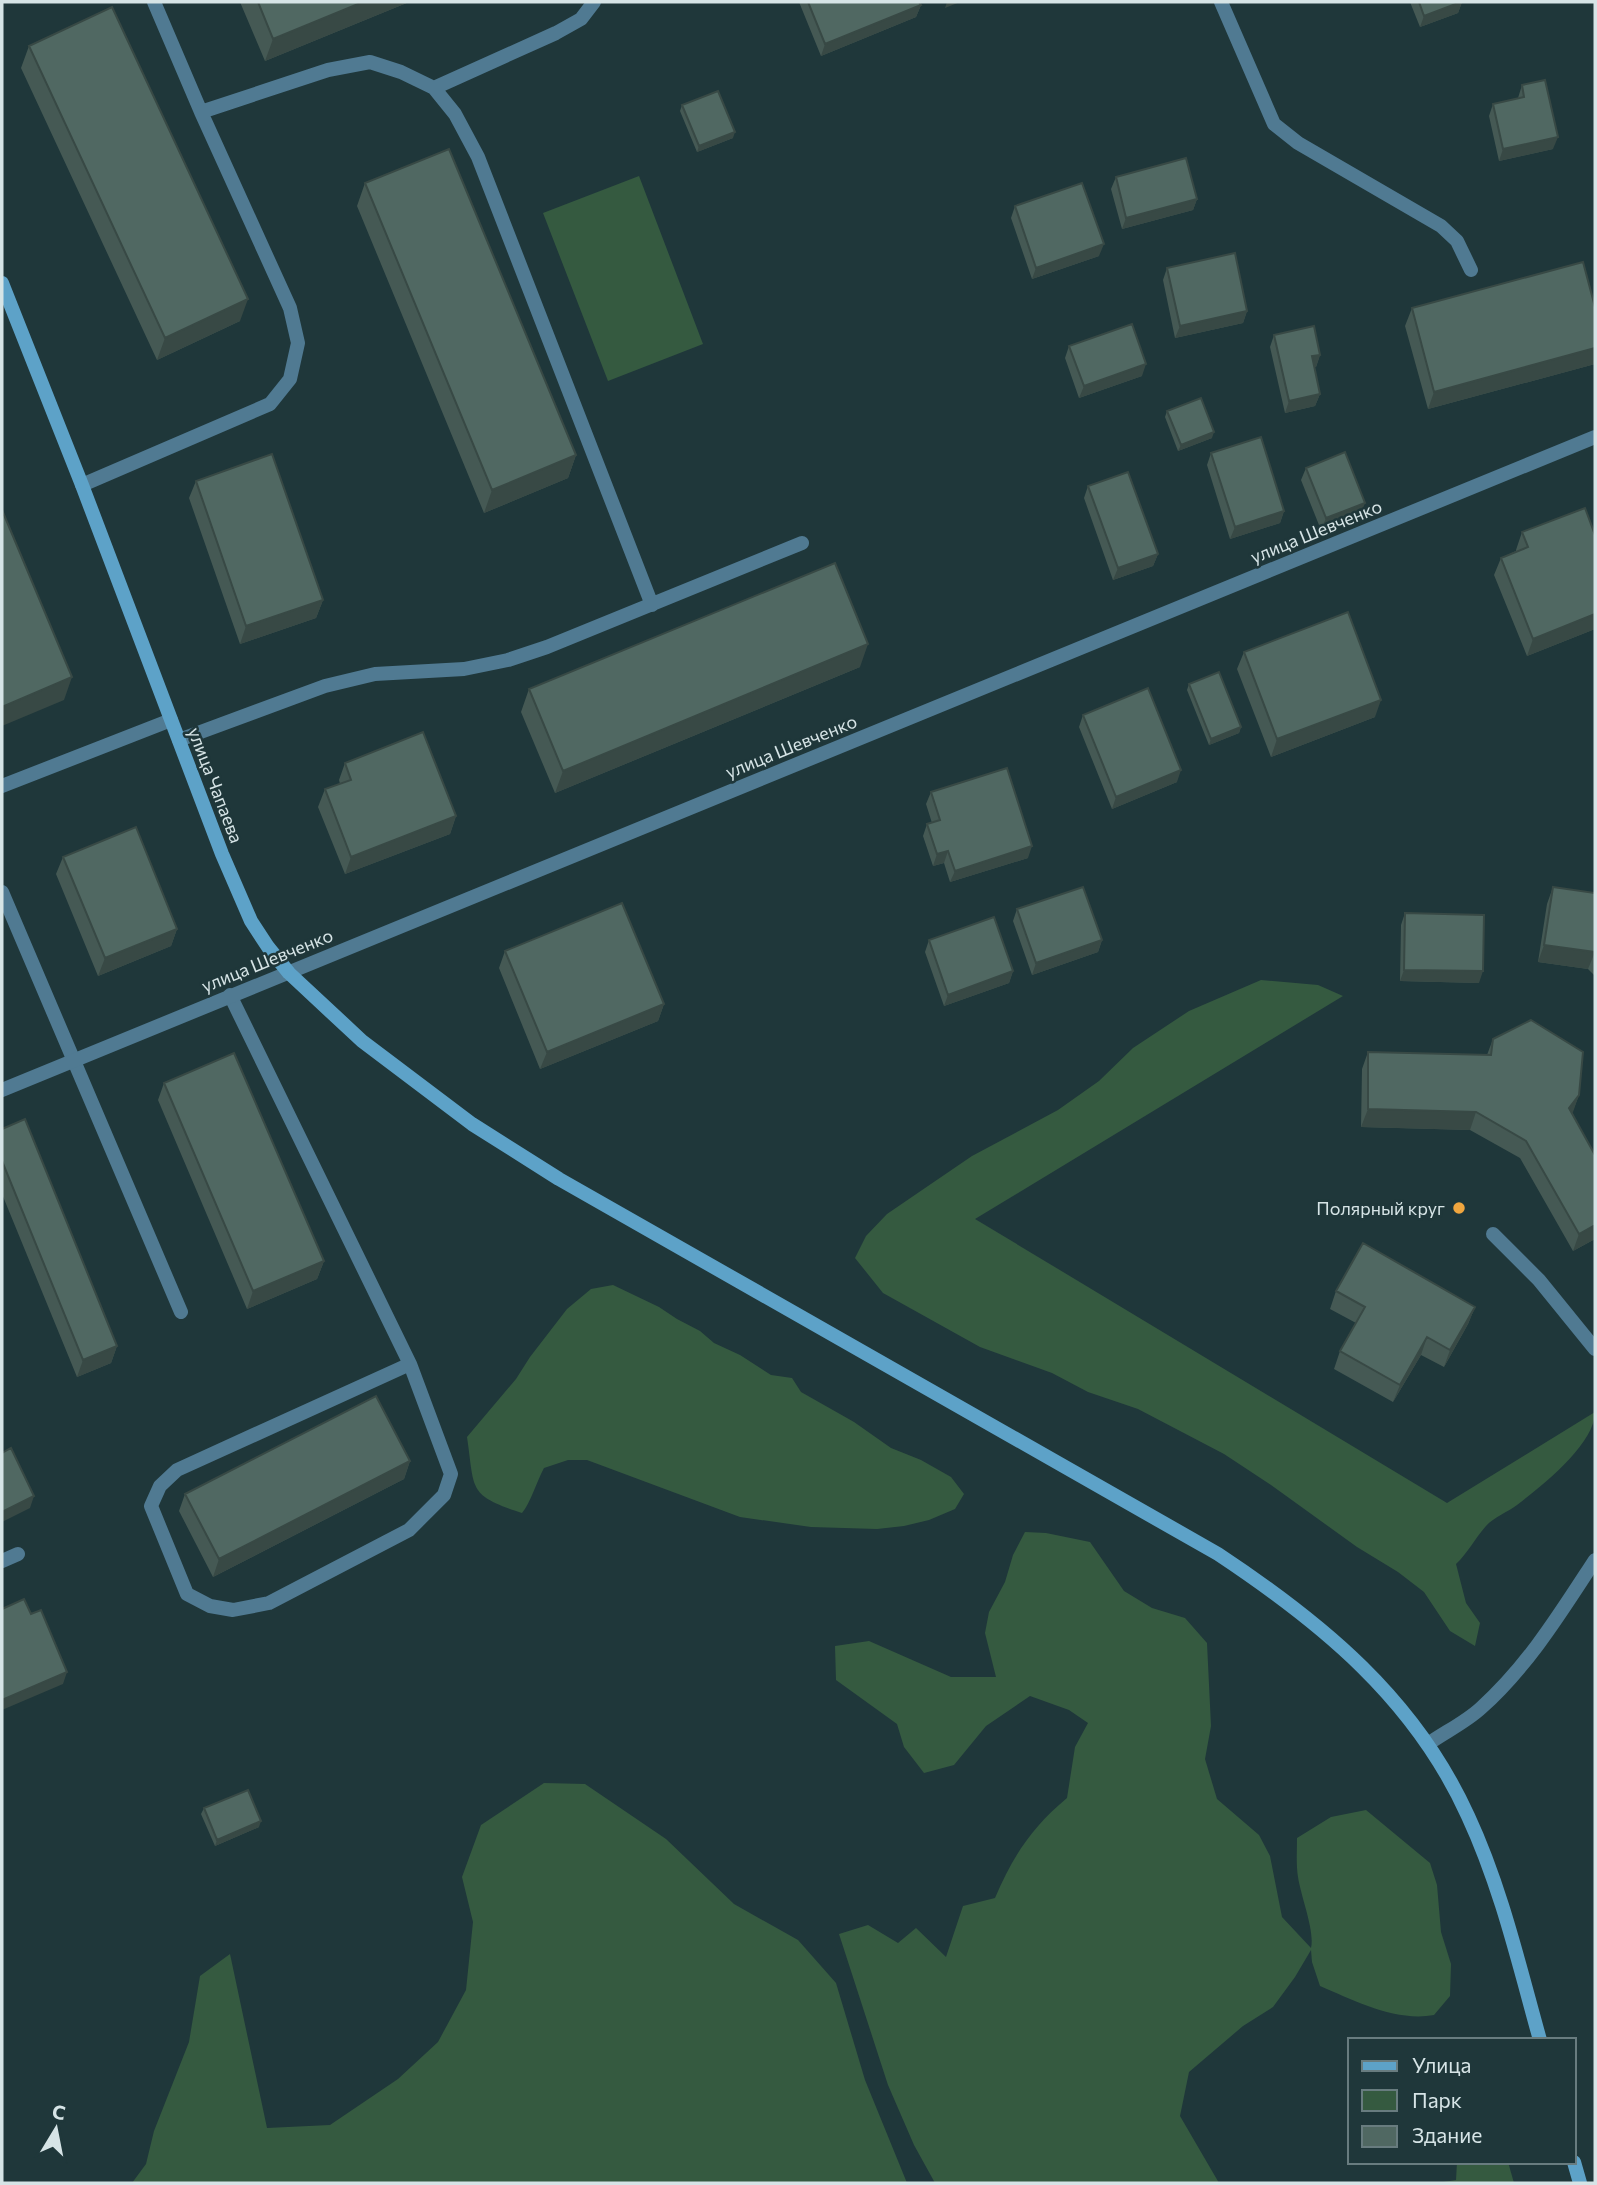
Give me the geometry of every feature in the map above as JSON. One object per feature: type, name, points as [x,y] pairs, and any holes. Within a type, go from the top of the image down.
[{"type":"main road","name":"улица Чапаева","points":[[2,283],[222,854],[251,921],[289,973],[362,1041],[472,1124],[559,1179],[1218,1554],[1339,1643],[1393,1699],[1428,1744],[1468,1816],[1490,1870],[1539,2038]]},
{"type":"main road","points":[[1575,2164],[1580,2183]]},
{"type":"street","points":[[82,485],[270,404],[290,379],[298,343],[290,308],[154,2]]},
{"type":"street","points":[[434,88],[556,33],[581,19],[594,2]]},
{"type":"street","points":[[1221,2],[1275,124],[1298,143],[1441,226],[1457,241],[1471,270]]},
{"type":"street","points":[[201,112],[328,70],[370,62],[401,72],[434,88],[454,114],[478,157],[652,605]]},
{"type":"street","name":"улица Шевченко","points":[[2,1090],[1595,438]]},
{"type":"street","points":[[179,740],[325,686],[375,674],[464,669],[547,648],[802,543]]},
{"type":"street","points":[[2,786],[171,720]]},
{"type":"street","points":[[2,892],[181,1312]]},
{"type":"street","points":[[230,995],[410,1364],[451,1474],[444,1495],[409,1530],[270,1603],[233,1611],[210,1606],[187,1594],[151,1506],[160,1486],[177,1470],[410,1364]]},
{"type":"street","points":[[1493,1234],[1539,1280],[1595,1349]]},
{"type":"street","points":[[2,1561],[18,1554]]},
{"type":"street","points":[[1428,1744],[1480,1710],[1510,1679],[1542,1640],[1595,1560]]},
{"type":"green space","points":[[639,176],[703,344],[608,381],[543,213]]},
{"type":"green space","points":[[1261,980],[1318,985],[1343,996],[975,1219],[1447,1503],[1595,1412],[1593,1424],[1577,1450],[1553,1476],[1528,1497],[1489,1523],[1456,1564],[1466,1603],[1480,1623],[1475,1646],[1450,1631],[1424,1592],[1398,1572],[1357,1547],[1224,1454],[1138,1409],[1088,1392],[1052,1373],[980,1347],[883,1293],[855,1258],[866,1236],[887,1214],[972,1156],[1058,1110],[1099,1081],[1133,1048],[1189,1011]]},
{"type":"green space","points":[[613,1285],[659,1307],[700,1331],[714,1343],[740,1355],[771,1375],[792,1378],[801,1392],[854,1422],[891,1448],[921,1460],[951,1477],[964,1494],[955,1509],[929,1520],[904,1526],[877,1529],[811,1527],[740,1517],[587,1460],[568,1460],[544,1468],[522,1513],[491,1501],[477,1488],[473,1480],[467,1437],[516,1379],[567,1309],[591,1289]]},
{"type":"green space","points":[[1025,1532],[1046,1533],[1090,1542],[1124,1591],[1152,1608],[1185,1618],[1207,1643],[1211,1726],[1205,1759],[1217,1799],[1259,1835],[1270,1856],[1282,1917],[1311,1948],[1309,1923],[1298,1877],[1297,1838],[1331,1817],[1366,1810],[1430,1863],[1437,1885],[1441,1932],[1451,1964],[1450,1996],[1434,2015],[1405,2016],[1390,2013],[1320,1986],[1311,1950],[1273,2007],[1243,2026],[1189,2072],[1180,2116],[1219,2183],[935,2183],[914,2145],[888,2085],[839,1934],[868,1925],[898,1943],[916,1928],[946,1957],[963,1906],[995,1898],[1025,1843],[1067,1798],[1075,1747],[1088,1723],[1069,1710],[1030,1696],[986,1726],[954,1765],[924,1773],[904,1747],[897,1724],[836,1680],[835,1646],[869,1641],[951,1677],[996,1677],[985,1633],[989,1612],[1005,1582],[1013,1555]]},
{"type":"green space","points":[[544,1783],[585,1784],[666,1839],[734,1904],[798,1940],[836,1983],[865,2080],[907,2183],[132,2183],[146,2164],[154,2131],[189,2042],[200,1976],[230,1954],[267,2128],[330,2125],[398,2079],[438,2042],[466,1990],[473,1922],[462,1877],[481,1825]]},
{"type":"green space","points":[[1457,2164],[1509,2164],[1514,2183],[1437,2183],[1456,2180]]},
{"type":"building","points":[[258,2],[363,2],[273,39]]},
{"type":"building","points":[[808,2],[919,2],[921,5],[825,44]]},
{"type":"building","points":[[1419,2],[1461,2],[1424,16]]},
{"type":"building","points":[[112,7],[248,299],[165,338],[29,46]]},
{"type":"building","points":[[1545,80],[1558,137],[1503,149],[1493,104],[1524,97],[1522,85]]},
{"type":"building","points":[[718,91],[735,132],[699,146],[682,105]]},
{"type":"building","points":[[449,149],[576,455],[492,490],[365,183]]},
{"type":"building","points":[[1186,158],[1197,199],[1126,218],[1116,177]]},
{"type":"building","points":[[1082,183],[1104,244],[1036,268],[1015,206]]},
{"type":"building","points":[[1235,253],[1247,311],[1180,326],[1167,268]]},
{"type":"building","points":[[1583,262],[1595,307],[1595,348],[1434,392],[1412,308]]},
{"type":"building","points":[[1132,324],[1146,364],[1084,386],[1069,346]]},
{"type":"building","points":[[1314,326],[1320,355],[1312,356],[1320,394],[1289,401],[1274,335]]},
{"type":"building","points":[[1201,398],[1214,432],[1181,445],[1167,411]]},
{"type":"building","points":[[1261,437],[1284,511],[1235,527],[1211,453]]},
{"type":"building","points":[[1345,452],[1365,503],[1326,518],[1306,468]]},
{"type":"building","points":[[272,454],[323,600],[246,626],[196,481]]},
{"type":"building","points":[[1128,472],[1158,554],[1118,568],[1088,486]]},
{"type":"building","points":[[1585,508],[1595,535],[1595,614],[1533,639],[1501,558],[1528,547],[1522,532]]},
{"type":"building","points":[[2,510],[72,677],[2,707]]},
{"type":"building","points":[[835,563],[868,644],[563,771],[529,689]]},
{"type":"building","points":[[1348,612],[1381,700],[1277,739],[1244,652]]},
{"type":"building","points":[[1219,672],[1241,727],[1211,739],[1189,684]]},
{"type":"building","points":[[1148,688],[1181,770],[1116,797],[1083,715]]},
{"type":"building","points":[[423,732],[456,816],[351,857],[325,789],[351,780],[345,763]]},
{"type":"building","points":[[1007,768],[1032,846],[955,871],[948,851],[937,854],[927,824],[940,820],[931,792]]},
{"type":"building","points":[[136,827],[177,929],[105,958],[63,857]]},
{"type":"building","points":[[1083,887],[1102,940],[1036,963],[1017,909]]},
{"type":"building","points":[[1553,887],[1595,893],[1595,952],[1544,945]]},
{"type":"building","points":[[622,903],[664,1004],[547,1052],[505,951]]},
{"type":"building","points":[[1405,913],[1484,915],[1483,971],[1404,970]]},
{"type":"building","points":[[994,917],[1013,971],[948,995],[929,940]]},
{"type":"building","points":[[1531,1020],[1583,1052],[1579,1095],[1569,1108],[1595,1155],[1595,1225],[1579,1234],[1526,1141],[1476,1112],[1368,1109],[1368,1052],[1491,1055],[1493,1039]]},
{"type":"building","points":[[234,1053],[324,1261],[253,1291],[164,1083]]},
{"type":"building","points":[[25,1119],[117,1346],[83,1360],[2,1161],[2,1129]]},
{"type":"building","points":[[1363,1243],[1475,1307],[1450,1350],[1427,1337],[1400,1385],[1340,1351],[1365,1307],[1336,1291]]},
{"type":"building","points":[[376,1396],[410,1461],[219,1559],[185,1494]]},
{"type":"building","points":[[11,1448],[34,1496],[2,1512],[2,1453]]},
{"type":"building","points":[[24,1599],[31,1614],[41,1610],[67,1672],[2,1700],[2,1609]]},
{"type":"building","points":[[248,1790],[261,1821],[217,1840],[204,1808]]},
{"type":"place","name":"Полярный круг","points":[[1459,1208]]}]
